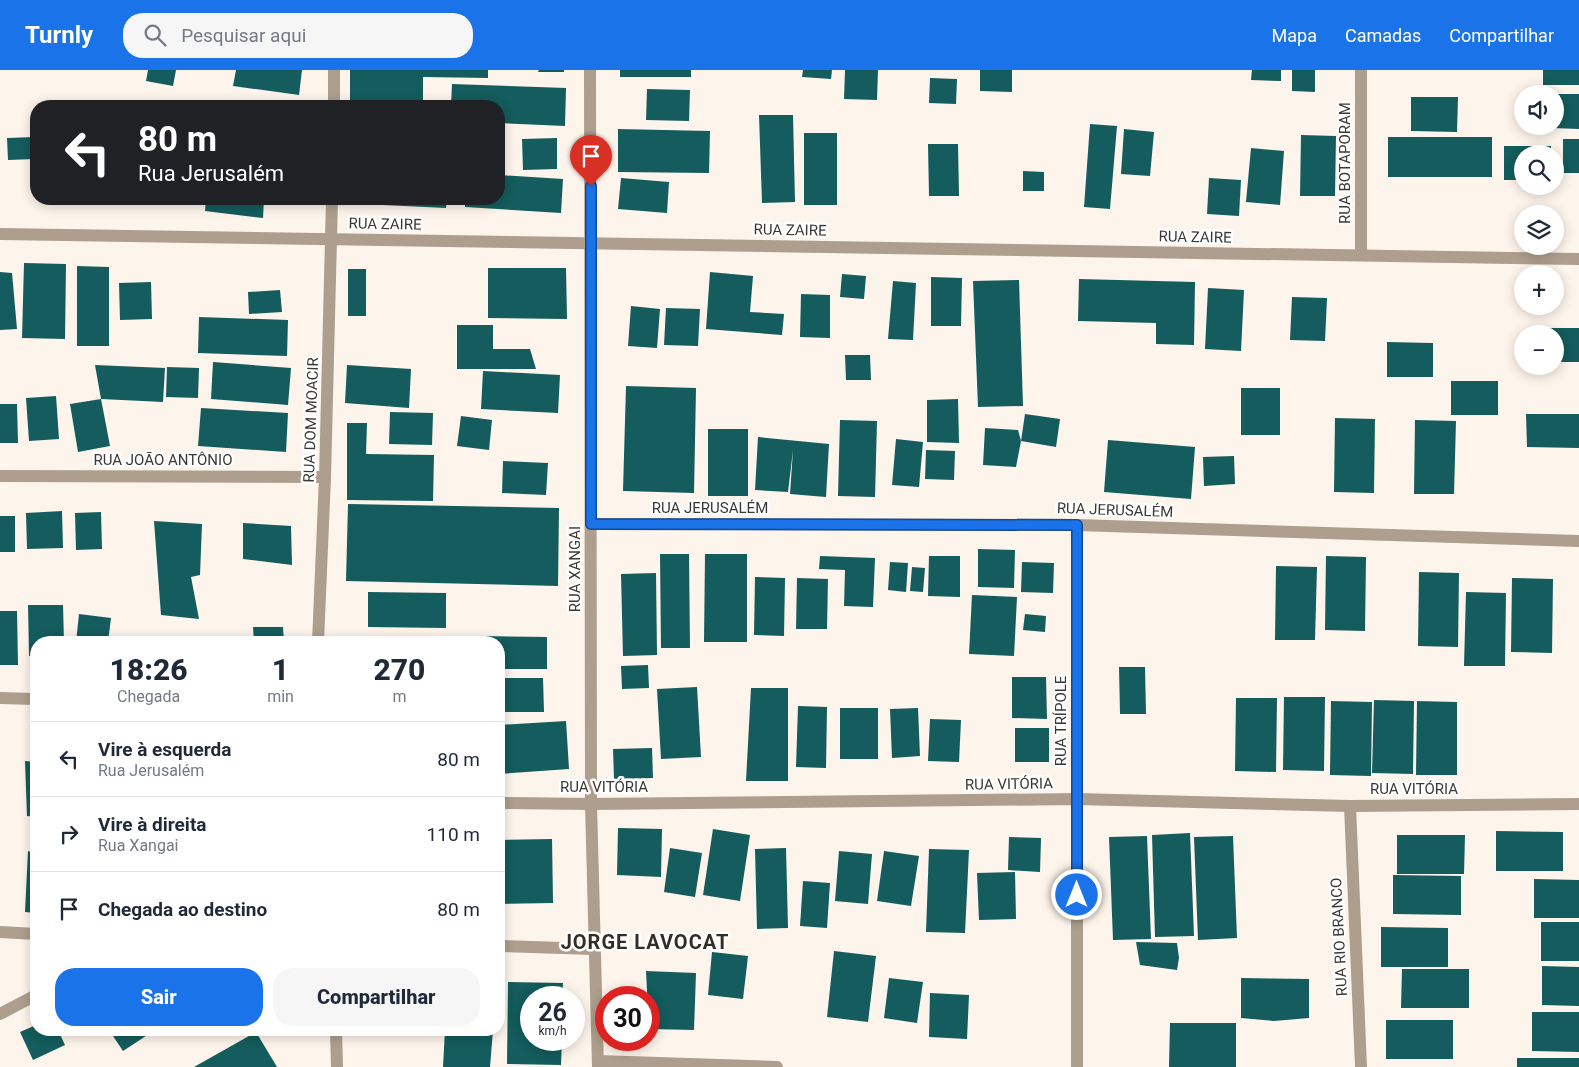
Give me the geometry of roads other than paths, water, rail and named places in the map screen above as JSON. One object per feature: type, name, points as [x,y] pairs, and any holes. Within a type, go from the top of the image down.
[{"type":"street","points":[[334,70],[334,100]]},
{"type":"street","name":"RUA XANGAI","points":[[590,70],[592,804],[598,1064]]},
{"type":"street","name":"RUA BOTAPORAM","points":[[1361,70],[1361,255]]},
{"type":"street","name":"RUA DOM MOACIR","points":[[318,636],[325,477],[332,205]]},
{"type":"street","name":"RUA ZAIRE","points":[[0,234],[1579,259]]},
{"type":"street","name":"RUA JOÃO ANTÔNIO","points":[[0,476],[325,477]]},
{"type":"street","name":"RUA JERUSALÉM","points":[[591,524],[1077,525],[1579,542]]},
{"type":"street","name":"RUA TRÍPOLE","points":[[1077,525],[1077,1067]]},
{"type":"street","points":[[0,698],[30,699]]},
{"type":"street","name":"RUA VITÓRIA","points":[[505,803],[1077,800],[1350,806],[1579,804]]},
{"type":"street","name":"RUA RIO BRANCO","points":[[1350,806],[1361,1067]]},
{"type":"street","points":[[0,932],[30,934]]},
{"type":"street","points":[[505,946],[594,949]]},
{"type":"street","points":[[0,1014],[30,998]]},
{"type":"street","points":[[336,1036],[337,1067]]},
{"type":"street","points":[[598,1064],[777,1067]]},
{"type":"district","name":"JORGE LAVOCAT","points":[[645,942]]}]
